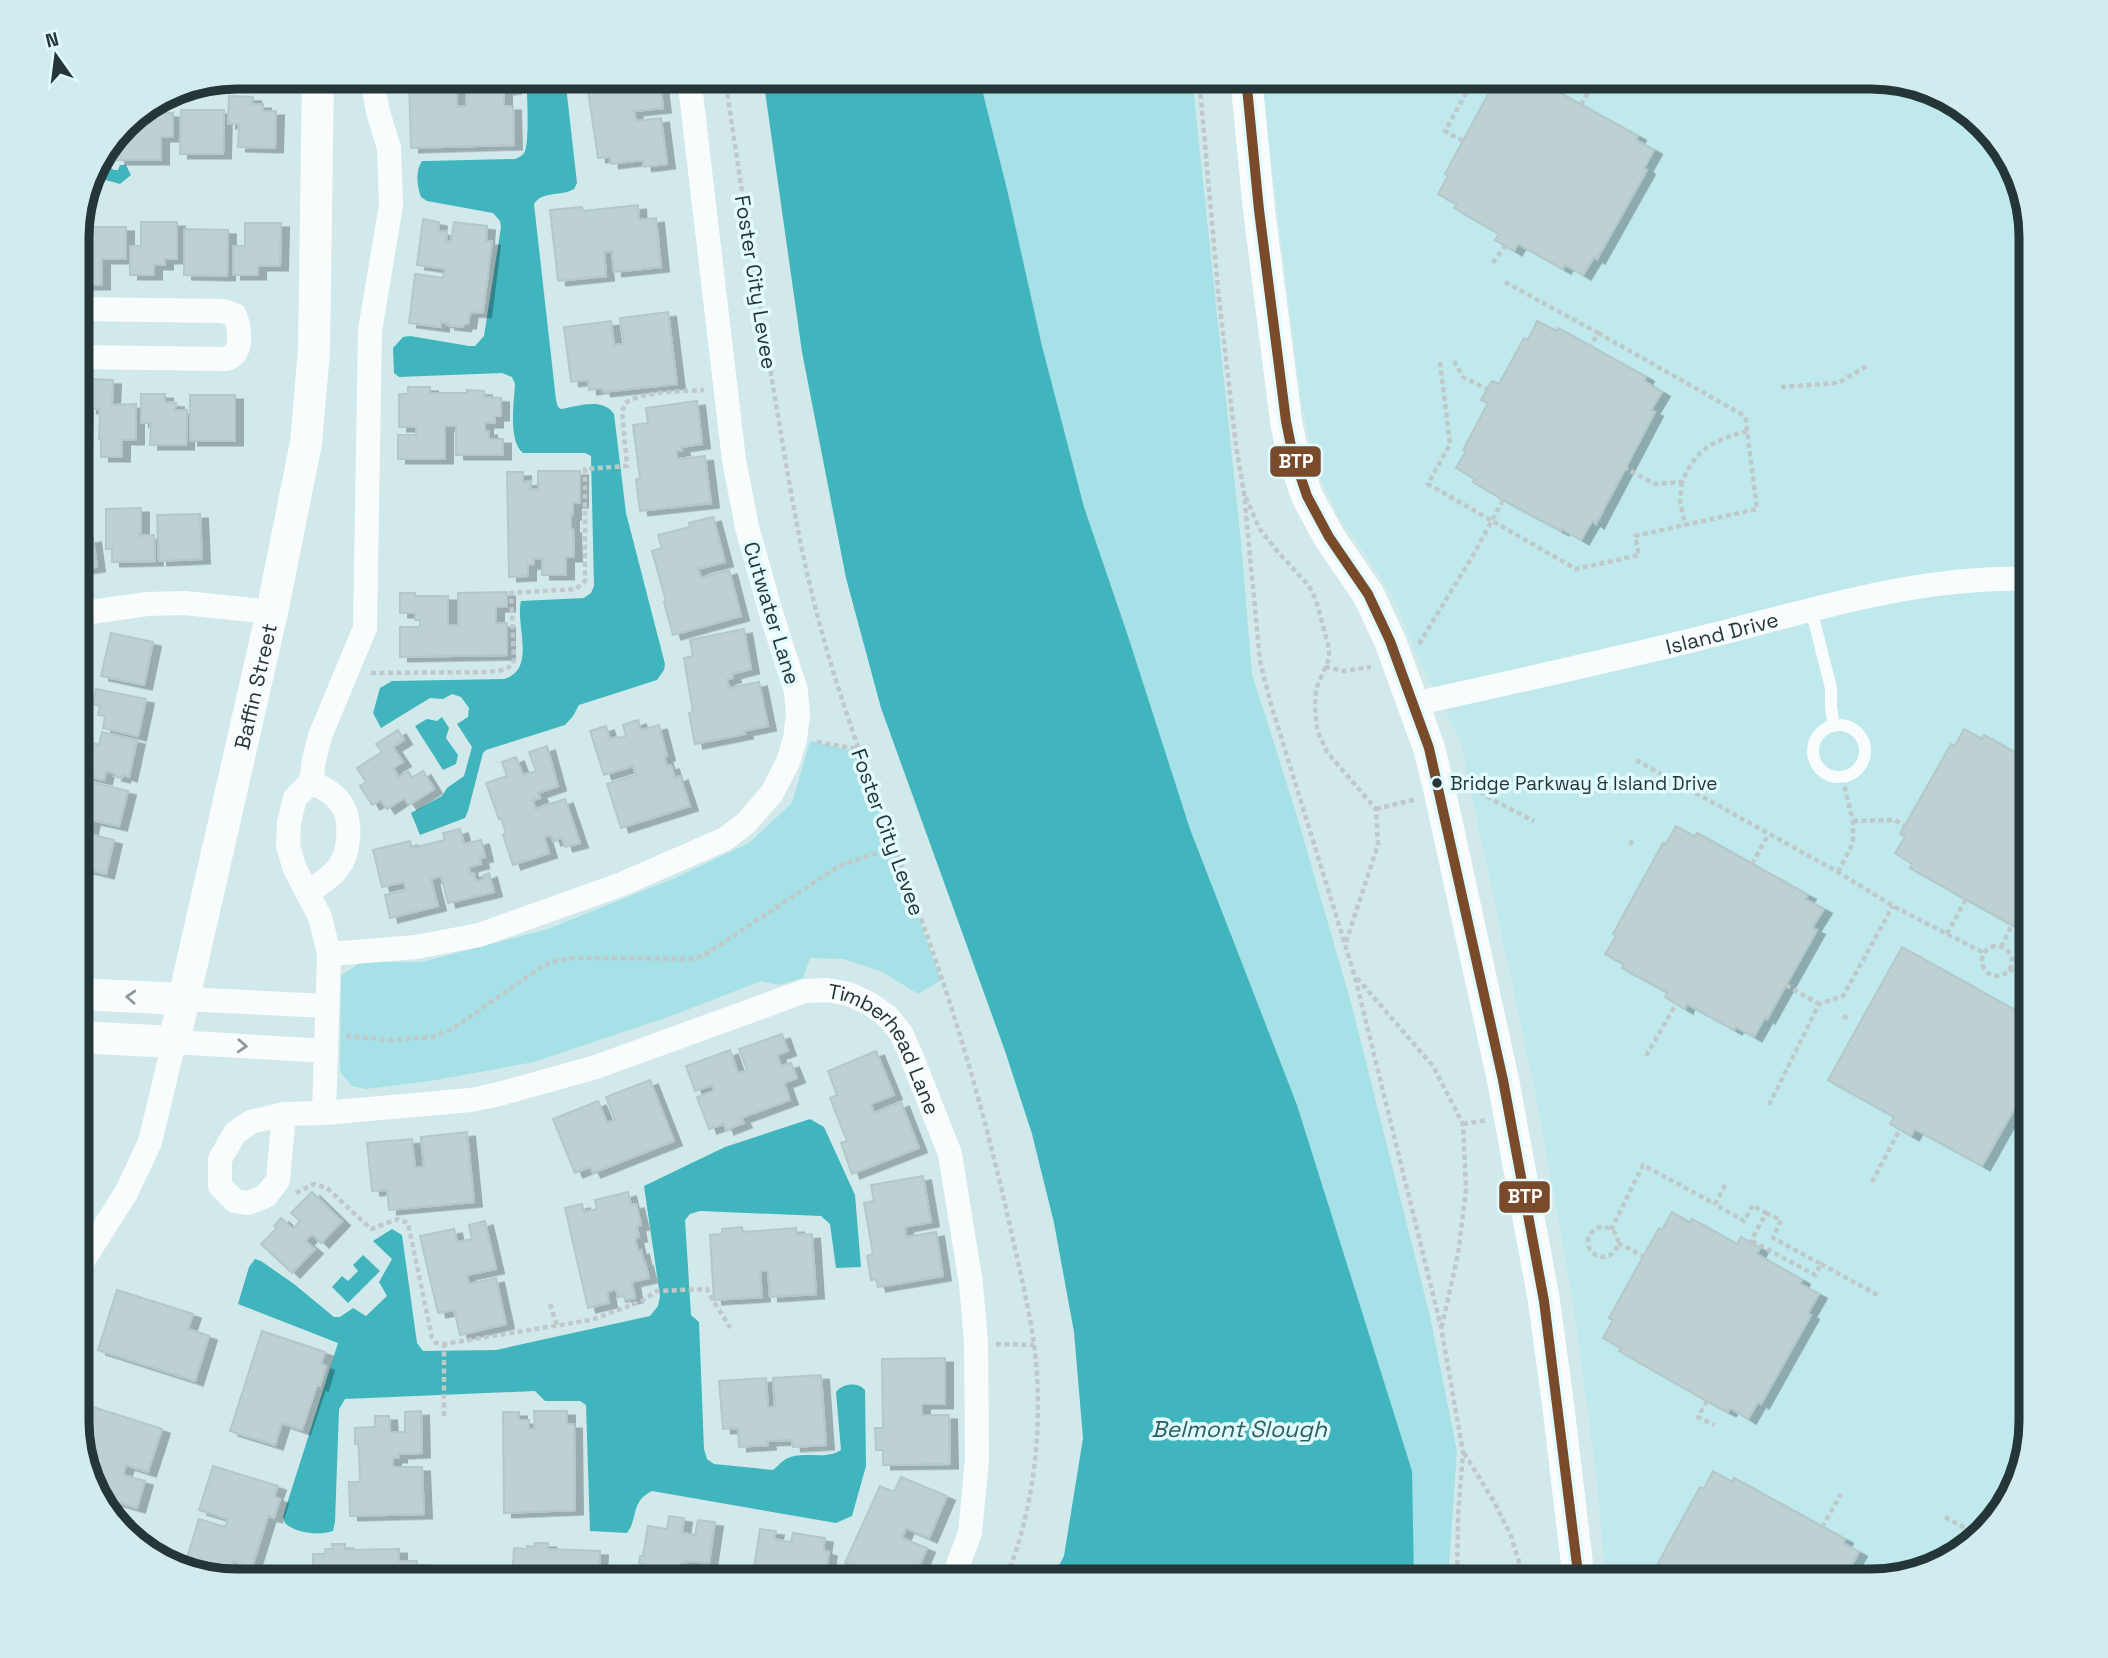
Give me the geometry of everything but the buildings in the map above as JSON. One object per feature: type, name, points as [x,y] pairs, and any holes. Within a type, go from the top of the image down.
[{"type":"street","name":"Baffin Street","points":[[90,1250],[126,1193],[150,1142],[272,612],[306,443],[314,351],[318,89]]},
{"type":"street","points":[[324,1114],[329,954],[320,917],[295,869],[288,846],[289,822],[295,798],[311,782],[320,736],[365,628],[370,330],[391,205],[388,148],[374,89]]},
{"type":"street","name":"Cutwater Lane","points":[[329,954],[416,947],[480,934],[622,884],[725,839],[746,823],[772,793],[788,762],[795,739],[796,691],[747,527],[734,460],[690,89]]},
{"type":"street","points":[[1247,89],[1283,401],[1292,451],[1307,496],[1329,537],[1368,594],[1397,657],[1429,748],[1503,1080],[1544,1301],[1578,1569]]},
{"type":"street","points":[[90,309],[223,311],[235,315],[239,326],[239,351],[234,357],[226,359],[90,357]]},
{"type":"street","name":"Island Drive","points":[[1413,704],[1710,636],[1873,594],[1961,581],[2019,578]]},
{"type":"street","points":[[90,612],[147,604],[184,603],[272,612]]},
{"type":"street","points":[[308,892],[338,868],[344,859],[348,838],[346,816],[341,804],[332,793],[311,782]]},
{"type":"street","name":"Timberhead Lane","points":[[275,1183],[266,1196],[248,1203],[235,1201],[220,1186],[220,1159],[235,1133],[251,1122],[284,1114],[324,1114],[471,1100],[499,1094],[596,1067],[805,991],[828,990],[849,994],[870,1004],[887,1016],[901,1033],[950,1154],[971,1284],[976,1343],[977,1460],[970,1533],[956,1569]]},
{"type":"street","points":[[90,995],[327,1006]]},
{"type":"street","points":[[90,1038],[174,1042],[326,1042]]},
{"type":"street","points":[[275,1183],[278,1180],[284,1114]]},
{"type":"lane","points":[[1811,609],[1831,688],[1834,726]]},
{"type":"lane","points":[[1834,726],[1850,728],[1857,732],[1865,747],[1862,763],[1857,770],[1842,777],[1826,774],[1819,768],[1813,752],[1818,735],[1834,726]]},
{"type":"path","name":"Foster City Levee","points":[[727,89],[755,281],[816,612],[858,749],[939,969],[993,1150],[1034,1345],[1038,1399],[1036,1452],[1027,1507],[1010,1569]]},
{"type":"path","points":[[1200,89],[1219,303],[1244,493],[1260,661],[1270,701],[1346,943],[1441,1327],[1463,1452],[1457,1569]]},
{"type":"path","points":[[1463,141],[1446,131],[1469,89]]},
{"type":"path","points":[[1581,105],[1590,89]]},
{"type":"path","points":[[1493,263],[1505,246]]},
{"type":"path","points":[[1440,362],[1450,444],[1428,484],[1576,569],[1639,555],[1634,536],[1757,509],[1746,420],[1743,415],[1505,282]]},
{"type":"path","points":[[1590,346],[1598,333]]},
{"type":"path","points":[[1454,361],[1463,377],[1487,389]]},
{"type":"path","points":[[1781,387],[1838,383],[1867,366]]},
{"type":"path","points":[[347,673],[507,670],[514,660],[511,593],[576,589],[585,581],[585,468],[627,466],[622,411],[625,403],[648,395],[726,387]]},
{"type":"path","points":[[1685,525],[1680,501],[1682,482],[1689,466],[1709,444],[1747,431]]},
{"type":"path","points":[[1625,468],[1655,484],[1682,482]]},
{"type":"path","points":[[1244,493],[1259,527],[1309,586],[1316,600],[1329,648],[1329,659],[1316,689],[1317,730],[1326,752],[1376,809],[1378,845],[1346,943]]},
{"type":"path","points":[[1325,667],[1344,671],[1372,667],[1414,651],[1503,500]]},
{"type":"path","points":[[795,739],[858,749]]},
{"type":"path","points":[[1636,760],[1894,906],[1984,953]]},
{"type":"path","points":[[1838,872],[1853,843],[1853,821],[1842,777]]},
{"type":"path","points":[[1376,809],[1474,788],[1534,821]]},
{"type":"path","points":[[1853,821],[1895,820],[1905,826]]},
{"type":"path","points":[[1752,864],[1768,835]]},
{"type":"path","points":[[326,1042],[433,1037],[454,1028],[541,967],[555,961],[598,957],[695,959],[839,866],[894,847]]},
{"type":"path","points":[[1947,934],[1966,899]]},
{"type":"path","points":[[1769,1105],[1819,1004],[1843,996],[1894,906]]},
{"type":"path","points":[[2001,947],[2012,925]]},
{"type":"path","points":[[2001,947],[2010,954],[2011,963],[2007,972],[1997,976],[1988,972],[1982,959],[1990,948],[2001,947]]},
{"type":"path","points":[[2009,968],[2019,973]]},
{"type":"path","points":[[1355,977],[1433,1066],[1463,1124],[1466,1190],[1458,1254],[1441,1327]]},
{"type":"path","points":[[1786,985],[1819,1004]]},
{"type":"path","points":[[1646,1056],[1676,1004]]},
{"type":"path","points":[[1872,1182],[1899,1129]]},
{"type":"path","points":[[1611,1230],[1643,1166],[1745,1221],[1753,1205],[1781,1220],[1773,1238],[1881,1297]]},
{"type":"path","points":[[275,1183],[292,1195],[314,1184],[327,1188],[371,1229],[398,1219],[408,1223],[432,1338],[444,1346],[591,1320],[642,1301],[657,1292],[707,1289],[730,1328]]},
{"type":"path","points":[[1715,1204],[1725,1185]]},
{"type":"path","points":[[1766,1213],[1751,1242],[1815,1275],[1821,1264]]},
{"type":"path","points":[[1595,1230],[1611,1230],[1618,1243],[1616,1250],[1603,1257],[1594,1255],[1588,1247],[1589,1237],[1595,1230]]},
{"type":"path","points":[[1618,1243],[1643,1256]]},
{"type":"path","points":[[550,1304],[557,1326]]},
{"type":"path","points":[[976,1343],[1034,1345]]},
{"type":"path","points":[[444,1346],[444,1416]]},
{"type":"path","points":[[1707,1401],[1698,1417],[1713,1425]]},
{"type":"path","points":[[1463,1452],[1505,1524],[1521,1569]]},
{"type":"path","points":[[1822,1527],[1841,1494]]},
{"type":"path","points":[[1945,1517],[1969,1530]]},
{"type":"shaded area","points":[[982,89],[1193,89],[1241,542],[1252,674],[1297,816],[1351,1003],[1430,1316],[1457,1451],[1449,1569],[1414,1569],[1411,1471],[1297,1105],[1190,829],[1084,507],[1042,346]]},
{"type":"shaded area","points":[[1262,89],[1871,89],[1918,97],[1953,114],[1975,133],[1999,163],[2014,199],[2019,237],[2019,1421],[2014,1459],[1999,1495],[1975,1525],[1953,1544],[1918,1561],[1871,1569],[1605,1569],[1596,1472],[1572,1295],[1535,1091],[1460,740],[1419,661],[1397,606],[1377,571],[1338,515],[1319,475],[1301,401]]},
{"type":"shaded area","points":[[810,741],[859,752],[941,980],[918,994],[883,972],[843,959],[810,958],[803,978],[779,985],[761,981],[671,1016],[534,1062],[430,1081],[366,1089],[352,1086],[340,1072],[341,976],[368,957],[388,962],[422,962],[548,929],[675,878],[749,843],[792,803]]},
{"type":"water","points":[[526,89],[566,89],[577,183],[574,189],[547,195],[534,204],[556,400],[561,409],[597,404],[614,414],[626,513],[665,664],[657,680],[579,705],[565,725],[486,750],[465,818],[420,835],[411,813],[442,796],[447,788],[464,776],[472,747],[457,724],[468,717],[469,708],[461,697],[452,694],[443,699],[430,698],[381,728],[373,713],[380,688],[392,681],[504,679],[514,674],[522,657],[521,601],[584,598],[591,593],[594,586],[591,456],[585,453],[523,453],[515,440],[515,384],[512,377],[502,373],[399,377],[394,373],[393,348],[403,337],[475,346],[484,336],[501,227],[500,221],[493,213],[427,201],[421,197],[418,183],[420,165],[422,161],[515,159],[523,155],[528,129]]},
{"type":"water","name":"Belmont Slough","points":[[765,89],[982,89],[1042,346],[1084,507],[1190,829],[1297,1105],[1412,1471],[1414,1569],[1057,1569],[1064,1556],[1083,1438],[1074,1332],[1054,1223],[1032,1134],[1005,1051],[881,708],[846,578],[802,352]]},
{"type":"water","points":[[120,165],[126,165],[131,175],[120,184],[102,178],[108,166],[118,170]]},
{"type":"water","points":[[442,717],[449,728],[446,738],[458,755],[456,764],[443,770],[415,726],[427,719],[437,721]]},
{"type":"water","points":[[810,1119],[824,1127],[855,1195],[861,1267],[836,1268],[830,1224],[821,1216],[700,1211],[690,1214],[685,1220],[691,1315],[699,1322],[704,1449],[707,1459],[714,1464],[773,1470],[792,1456],[834,1453],[841,1450],[836,1392],[846,1385],[859,1386],[865,1390],[866,1466],[852,1516],[836,1523],[652,1491],[640,1500],[627,1533],[590,1531],[586,1405],[580,1401],[545,1401],[535,1391],[345,1399],[339,1409],[333,1531],[308,1533],[285,1523],[285,1510],[338,1343],[238,1304],[249,1267],[255,1259],[294,1284],[334,1317],[340,1317],[353,1308],[366,1316],[387,1296],[379,1282],[392,1259],[373,1241],[392,1229],[402,1235],[417,1343],[423,1351],[496,1350],[650,1316],[658,1306],[660,1296],[644,1186],[725,1147]]},
{"type":"water","points":[[363,1255],[380,1271],[348,1303],[332,1287],[342,1276],[348,1281],[358,1271],[353,1265]]},
{"type":"transit line","name":"BTP","points":[[1247,89],[1259,210],[1292,451],[1307,496],[1329,537],[1368,594],[1390,641],[1429,748],[1503,1080],[1544,1301],[1578,1569]]},
{"type":"place","name":"Bridge Parkway & Island Drive","points":[[1437,783]]}]
